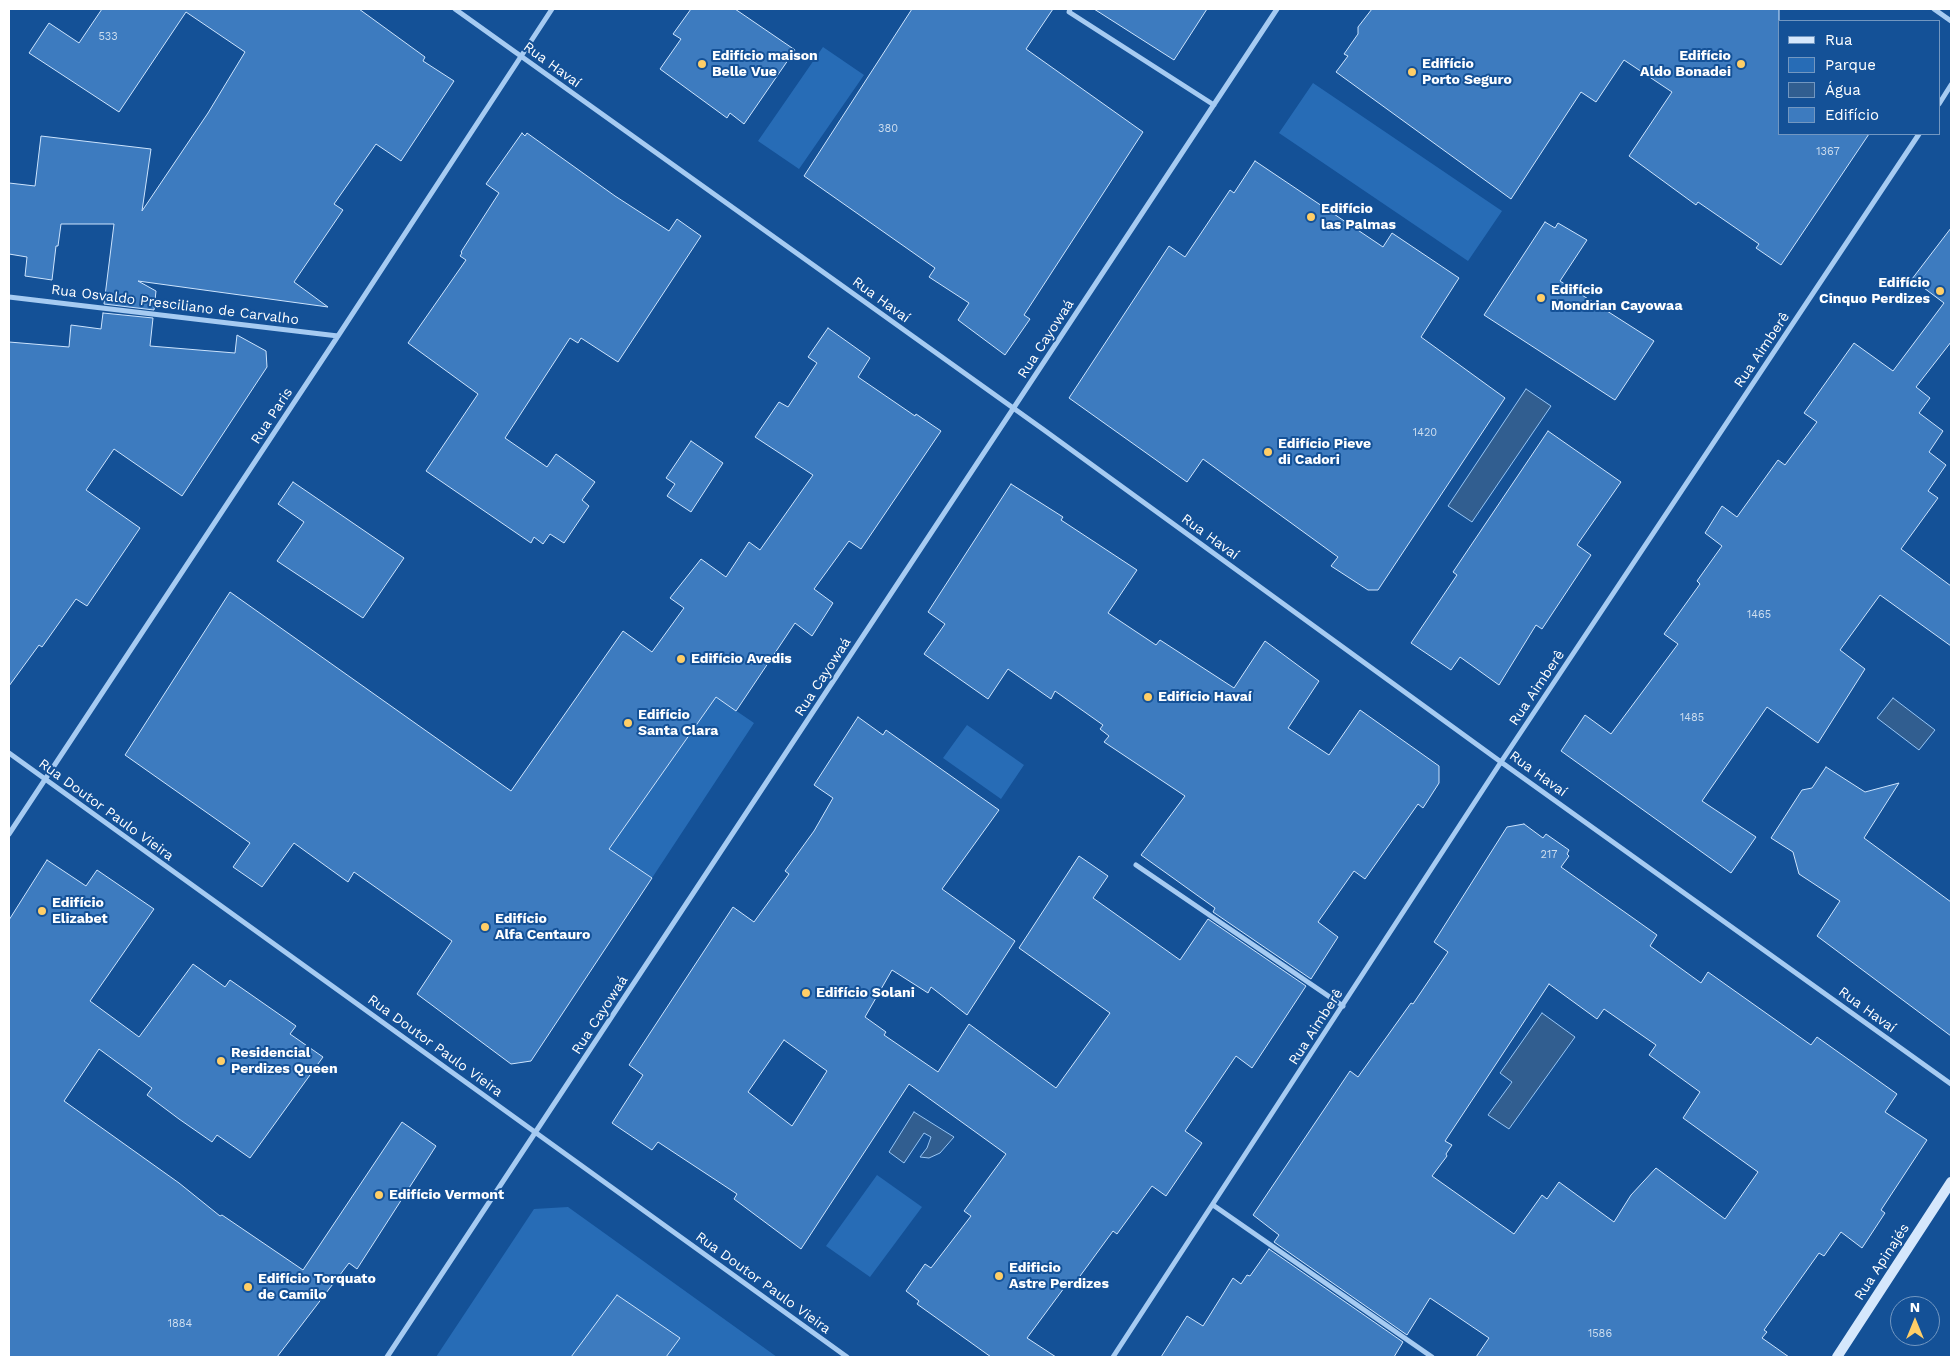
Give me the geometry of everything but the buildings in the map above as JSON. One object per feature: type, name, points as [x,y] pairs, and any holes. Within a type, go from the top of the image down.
[{"type":"street","name":"Rua Havaí","points":[[455,9],[1951,1084]]},
{"type":"street","name":"Rua Paris","points":[[9,834],[552,9]]},
{"type":"street","points":[[1070,9],[1069,12],[1214,105]]},
{"type":"street","name":"Rua Cayowaá","points":[[387,1357],[1277,9]]},
{"type":"street","points":[[1934,9],[1951,21]]},
{"type":"street","points":[[1940,102],[1951,85]]},
{"type":"street","name":"Rua Aimberê","points":[[1113,1357],[1501,762],[1918,135]]},
{"type":"street","name":"Rua Osvaldo Presciliano de Carvalho","points":[[9,297],[338,336]]},
{"type":"street","name":"Rua Doutor Paulo Vieira","points":[[9,754],[847,1357]]},
{"type":"street","points":[[1136,865],[1342,1006]]},
{"type":"street","name":"Rua Apinajés","points":[[1836,1357],[1951,1182]]},
{"type":"street","points":[[1212,1205],[1432,1357]]},
{"type":"green space","points":[[823,47],[864,75],[799,169],[758,141]]},
{"type":"green space","points":[[1313,83],[1502,211],[1468,261],[1279,133]]},
{"type":"green space","points":[[716,697],[754,723],[652,878],[609,849]]},
{"type":"green space","points":[[967,725],[1024,765],[1001,799],[943,758]]},
{"type":"green space","points":[[877,1175],[922,1207],[870,1277],[826,1246]]},
{"type":"green space","points":[[568,1207],[777,1357],[436,1357],[534,1209]]},
{"type":"water","points":[[1526,389],[1551,406],[1472,522],[1448,506]]},
{"type":"water","points":[[1893,698],[1935,730],[1919,750],[1877,718]]},
{"type":"water","points":[[1542,1013],[1575,1037],[1509,1129],[1488,1115],[1512,1082],[1500,1073]]},
{"type":"water","points":[[914,1112],[954,1137],[940,1153],[929,1158],[920,1157],[927,1148],[931,1137],[924,1133],[904,1163],[889,1152]]},
{"type":"place","name":"Edifício maison Belle Vue","points":[[702,64]]},
{"type":"place","name":"Edifício Aldo Bonadei","points":[[1741,64]]},
{"type":"place","name":"Edifício Porto Seguro","points":[[1412,72]]},
{"type":"place","name":"Edifício las Palmas","points":[[1311,217]]},
{"type":"place","name":"Edifício Cinquo Perdizes","points":[[1940,291]]},
{"type":"place","name":"Edifício Mondrian Cayowaa","points":[[1541,298]]},
{"type":"place","name":"Edifício Pieve di Cadori","points":[[1268,452]]},
{"type":"place","name":"Edifício Avedis","points":[[681,659]]},
{"type":"place","name":"Edifício Havaí","points":[[1148,697]]},
{"type":"place","name":"Edifício Santa Clara","points":[[628,723]]},
{"type":"place","name":"Edifício Elizabet","points":[[42,911]]},
{"type":"place","name":"Edifício Alfa Centauro","points":[[485,927]]},
{"type":"place","name":"Edifício Solani","points":[[806,993]]},
{"type":"place","name":"Residencial Perdizes Queen","points":[[221,1061]]},
{"type":"place","name":"Edifício Vermont","points":[[379,1195]]},
{"type":"place","name":"Edificio Astre Perdizes","points":[[999,1276]]},
{"type":"place","name":"Edifício Torquato de Camilo","points":[[248,1287]]}]
